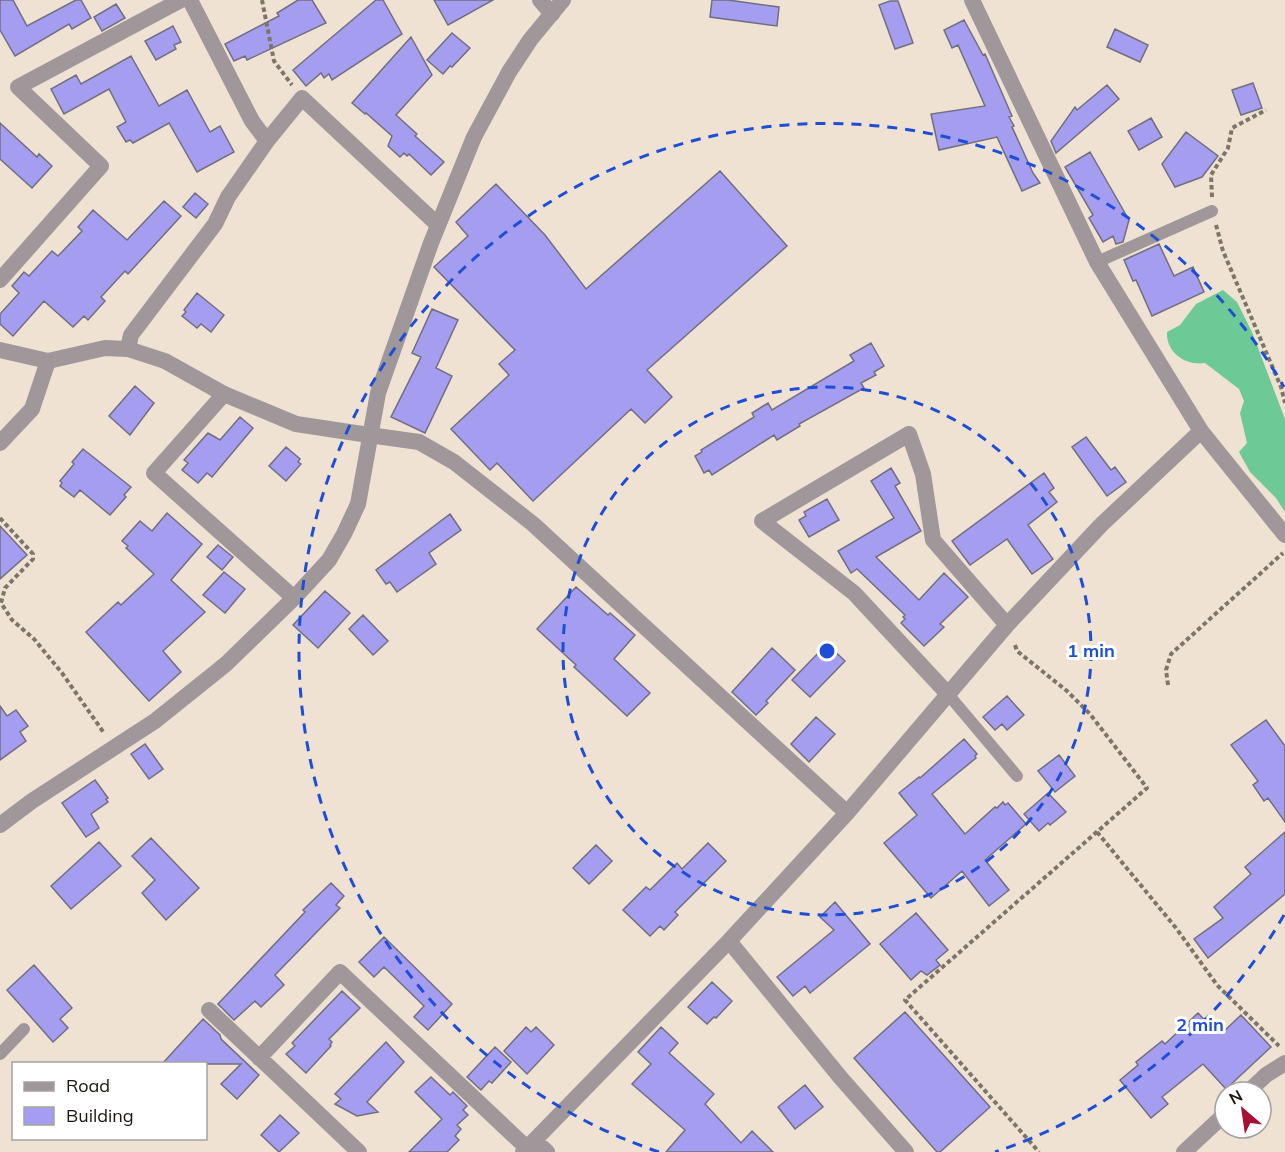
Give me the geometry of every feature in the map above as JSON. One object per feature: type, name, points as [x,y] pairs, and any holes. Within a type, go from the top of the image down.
[{"type":"street","points":[[540,0],[552,14]]},
{"type":"street","points":[[0,825],[32,801],[155,721],[226,664],[294,598],[329,560],[357,504],[378,393],[438,225],[474,137],[493,100],[525,48],[563,0]]},
{"type":"street","points":[[972,0],[1097,262],[1201,431],[1284,533]]},
{"type":"street","points":[[0,280],[101,166],[18,87],[181,1],[252,121],[267,141]]},
{"type":"street","points":[[128,349],[131,335],[215,224],[228,197],[267,141],[302,98],[438,225]]},
{"type":"street","points":[[0,350],[48,360],[105,348],[128,349],[165,361],[224,394],[296,424],[419,442],[454,462],[533,524],[846,813]]},
{"type":"street","points":[[0,443],[33,409],[48,360]]},
{"type":"street","points":[[224,394],[154,473],[294,598]]},
{"type":"street","points":[[259,1058],[340,972],[533,1148],[729,941],[846,813],[1007,625],[1101,525],[1201,431]]},
{"type":"street","points":[[947,693],[854,593],[762,521],[909,435],[923,474],[933,540],[1007,625]]},
{"type":"street","points":[[729,941],[840,1077],[906,1152]]},
{"type":"street","points":[[210,1010],[358,1152]]},
{"type":"street","points":[[1261,1080],[1285,1063]]},
{"type":"street","points":[[1184,1152],[1213,1125]]},
{"type":"lane","points":[[1097,262],[1212,211]]},
{"type":"lane","points":[[947,693],[1017,776]]},
{"type":"lane","points":[[0,1054],[24,1029]]},
{"type":"path","points":[[262,0],[274,62],[302,98]]},
{"type":"path","points":[[1266,110],[1232,128],[1228,148],[1211,175],[1212,211],[1223,251],[1281,387],[1285,403]]},
{"type":"path","points":[[0,518],[33,554],[33,559],[5,588],[1,603],[12,620],[34,639],[62,673],[115,748]]},
{"type":"path","points":[[1168,685],[1166,670],[1171,654],[1285,552]]},
{"type":"path","points":[[1007,625],[1017,651],[1090,714],[1146,788],[905,1000],[1039,1152]]},
{"type":"path","points":[[1097,832],[1176,928],[1217,985],[1285,1051]]},
{"type":"green space","points":[[1223,290],[1237,302],[1252,332],[1285,419],[1285,512],[1276,498],[1250,472],[1239,452],[1247,443],[1240,413],[1244,401],[1239,389],[1205,363],[1191,362],[1178,356],[1170,346],[1168,339],[1167,332],[1180,325],[1196,304]]},
{"type":"building","points":[[0,0],[13,0],[27,26],[76,0],[81,0],[91,18],[72,29],[69,24],[15,56],[0,30]]},
{"type":"building","points":[[298,0],[312,0],[326,23],[247,60],[245,56],[234,61],[225,44],[279,16],[277,13]]},
{"type":"building","points":[[376,0],[383,0],[402,34],[332,80],[329,74],[324,78],[321,73],[306,86],[293,70]]},
{"type":"building","points":[[434,0],[493,0],[448,25]]},
{"type":"building","points":[[712,0],[779,7],[777,26],[710,17]]},
{"type":"building","points":[[898,1],[913,43],[895,49],[879,5]]},
{"type":"building","points":[[116,4],[125,18],[102,31],[94,17]]},
{"type":"building","points":[[964,20],[983,55],[985,54],[1012,116],[1009,117],[1014,126],[1012,127],[1040,183],[1022,191],[997,137],[939,150],[931,114],[985,106],[958,45],[952,48],[944,30]]},
{"type":"building","points":[[173,26],[181,42],[174,45],[176,49],[156,60],[145,41]]},
{"type":"building","points":[[1115,29],[1148,45],[1140,62],[1107,47]]},
{"type":"building","points":[[452,33],[470,48],[443,74],[427,60]]},
{"type":"building","points":[[411,37],[432,75],[396,115],[444,162],[431,175],[409,154],[407,156],[404,153],[400,157],[388,146],[392,136],[352,103]]},
{"type":"building","points":[[131,56],[159,106],[187,90],[210,132],[220,126],[234,152],[197,172],[169,123],[133,143],[130,140],[126,142],[117,127],[126,122],[109,89],[64,114],[51,89],[76,75],[81,84]]},
{"type":"building","points":[[1253,83],[1262,108],[1241,115],[1232,90]]},
{"type":"building","points":[[1107,85],[1119,99],[1056,153],[1051,141],[1075,107],[1077,110]]},
{"type":"building","points":[[1151,118],[1162,137],[1139,150],[1128,131]]},
{"type":"building","points":[[0,123],[37,157],[39,154],[52,166],[32,188],[0,159]]},
{"type":"building","points":[[1186,132],[1218,156],[1202,177],[1175,187],[1162,164]]},
{"type":"building","points":[[1090,152],[1129,220],[1123,242],[1116,244],[1113,236],[1103,242],[1089,218],[1093,215],[1065,167]]},
{"type":"building","points":[[720,171],[787,246],[647,370],[672,397],[645,423],[631,409],[533,501],[497,463],[490,470],[451,429],[509,375],[499,364],[515,350],[434,267],[468,236],[456,222],[496,184],[545,235],[586,289]]},
{"type":"building","points":[[195,193],[208,204],[196,218],[183,207]]},
{"type":"building","points":[[164,201],[181,216],[128,274],[125,271],[101,297],[105,301],[88,320],[84,316],[73,327],[44,301],[13,336],[0,324],[0,314],[19,293],[12,286],[24,272],[29,276],[52,251],[58,256],[82,231],[78,227],[93,210],[127,240]]},
{"type":"building","points":[[1159,244],[1174,276],[1193,267],[1204,292],[1152,316],[1124,260]]},
{"type":"building","points":[[197,293],[224,315],[211,332],[201,324],[197,328],[182,316]]},
{"type":"building","points":[[432,309],[458,320],[436,368],[452,376],[425,433],[391,417],[421,357],[412,353]]},
{"type":"building","points":[[871,343],[884,366],[874,372],[876,375],[861,383],[864,388],[799,424],[800,426],[777,440],[774,435],[712,475],[709,470],[704,473],[695,456],[702,452],[701,450],[754,417],[752,413],[768,403],[772,410],[854,361],[850,355]]},
{"type":"building","points":[[135,386],[154,403],[130,435],[109,416]]},
{"type":"building","points":[[240,417],[253,428],[212,477],[207,473],[198,483],[182,470],[188,463],[184,460],[208,433],[220,440]]},
{"type":"building","points":[[1086,437],[1111,470],[1115,467],[1126,482],[1107,496],[1072,447]]},
{"type":"building","points":[[286,447],[300,459],[298,462],[301,464],[286,481],[269,466]]},
{"type":"building","points":[[83,449],[131,487],[124,495],[126,497],[110,515],[80,490],[74,497],[60,486],[62,483],[60,481]]},
{"type":"building","points":[[891,468],[900,483],[895,486],[921,531],[876,557],[919,600],[944,573],[968,597],[940,624],[944,627],[924,646],[901,623],[905,615],[857,569],[851,573],[838,551],[894,518],[871,481]]},
{"type":"building","points":[[1044,473],[1054,488],[1049,492],[1057,502],[1028,525],[1053,559],[1032,574],[1007,539],[970,565],[952,541]]},
{"type":"building","points":[[827,499],[839,520],[809,537],[799,520],[806,516],[804,512]]},
{"type":"building","points":[[167,513],[202,544],[171,580],[205,612],[163,651],[181,672],[149,701],[86,632],[118,602],[121,605],[154,574],[126,548],[128,546],[122,541],[140,521],[152,531]]},
{"type":"building","points":[[450,514],[461,530],[429,553],[436,564],[397,592],[390,582],[386,584],[376,570]]},
{"type":"building","points":[[0,526],[27,555],[0,579]]},
{"type":"building","points":[[218,545],[233,557],[222,570],[207,557]]},
{"type":"building","points":[[224,572],[245,589],[225,613],[203,595]]},
{"type":"building","points":[[576,587],[635,635],[614,659],[650,693],[627,716],[537,629]]},
{"type":"building","points":[[325,591],[350,613],[318,648],[293,625]]},
{"type":"building","points":[[363,615],[388,641],[373,655],[349,629]]},
{"type":"building","points":[[827,644],[845,661],[810,697],[792,680]]},
{"type":"building","points":[[772,648],[795,670],[756,715],[732,692]]},
{"type":"building","points":[[1007,696],[1024,715],[1007,730],[1002,724],[995,730],[983,717]]},
{"type":"building","points":[[0,706],[7,716],[16,710],[28,726],[20,732],[26,741],[0,760]]},
{"type":"building","points":[[816,717],[835,734],[809,762],[791,744]]},
{"type":"building","points":[[1266,720],[1285,746],[1285,822],[1268,798],[1264,801],[1253,785],[1258,781],[1231,745]]},
{"type":"building","points":[[964,739],[977,754],[976,758],[932,794],[965,834],[1003,802],[1005,805],[1008,803],[1026,824],[985,860],[1009,890],[989,906],[962,871],[931,898],[884,843],[917,815],[899,793],[920,778]]},
{"type":"building","points":[[145,744],[163,769],[149,779],[131,754]]},
{"type":"building","points":[[1059,755],[1075,776],[1055,792],[1038,771]]},
{"type":"building","points":[[95,780],[108,798],[106,799],[108,802],[91,814],[99,828],[86,837],[62,803]]},
{"type":"building","points":[[1048,793],[1066,812],[1039,831],[1024,814]]},
{"type":"building","points":[[1285,832],[1285,894],[1208,958],[1194,939],[1223,918],[1214,907],[1251,874],[1245,867]]},
{"type":"building","points":[[151,838],[199,888],[166,920],[142,893],[155,880],[132,856]]},
{"type":"building","points":[[99,842],[121,866],[71,909],[51,886]]},
{"type":"building","points":[[708,843],[726,861],[675,912],[678,915],[664,930],[660,926],[650,936],[623,910],[646,887],[650,890],[677,863],[682,869]]},
{"type":"building","points":[[596,845],[612,861],[589,884],[573,868]]},
{"type":"building","points":[[331,883],[344,896],[336,905],[340,908],[275,975],[284,985],[261,1007],[255,1001],[234,1020],[218,1004],[305,912],[303,910]]},
{"type":"building","points":[[835,902],[870,944],[810,993],[805,986],[793,996],[777,977],[834,930],[820,917]]},
{"type":"building","points":[[916,913],[948,950],[936,960],[940,965],[927,975],[921,971],[911,980],[880,944]]},
{"type":"building","points":[[384,937],[452,1004],[428,1030],[414,1017],[424,1006],[384,967],[374,977],[359,962]]},
{"type":"building","points":[[34,965],[72,1008],[60,1019],[68,1028],[53,1042],[7,990]]},
{"type":"building","points":[[712,982],[732,1001],[707,1024],[688,1007]]},
{"type":"building","points":[[342,991],[360,1008],[329,1039],[332,1042],[331,1046],[306,1073],[286,1054],[295,1046],[292,1043]]},
{"type":"building","points":[[905,1012],[990,1107],[940,1152],[937,1152],[854,1058]]},
{"type":"building","points":[[1198,1013],[1212,1028],[1214,1025],[1222,1033],[1241,1015],[1271,1047],[1236,1080],[1218,1080],[1203,1064],[1162,1097],[1168,1104],[1151,1118],[1120,1080],[1138,1065],[1136,1062],[1162,1041],[1165,1044]]},
{"type":"building","points":[[203,1019],[259,1075],[237,1099],[221,1084],[241,1064],[164,1062]]},
{"type":"building","points":[[526,1027],[531,1032],[536,1027],[554,1045],[527,1074],[504,1051]]},
{"type":"building","points":[[661,1027],[678,1043],[669,1053],[714,1094],[705,1104],[741,1143],[752,1131],[773,1152],[666,1152],[685,1130],[632,1084],[651,1064],[638,1052]]},
{"type":"building","points":[[386,1042],[404,1062],[367,1102],[378,1112],[357,1116],[335,1104],[341,1099],[335,1094]]},
{"type":"building","points":[[495,1047],[511,1062],[492,1083],[489,1081],[481,1090],[467,1077]]},
{"type":"building","points":[[431,1077],[450,1095],[453,1092],[467,1106],[463,1110],[468,1115],[457,1125],[461,1129],[455,1136],[459,1140],[447,1152],[409,1152],[442,1119],[415,1092]]},
{"type":"building","points":[[805,1085],[823,1107],[795,1129],[778,1107]]},
{"type":"building","points":[[280,1115],[299,1133],[279,1152],[261,1135]]}]
